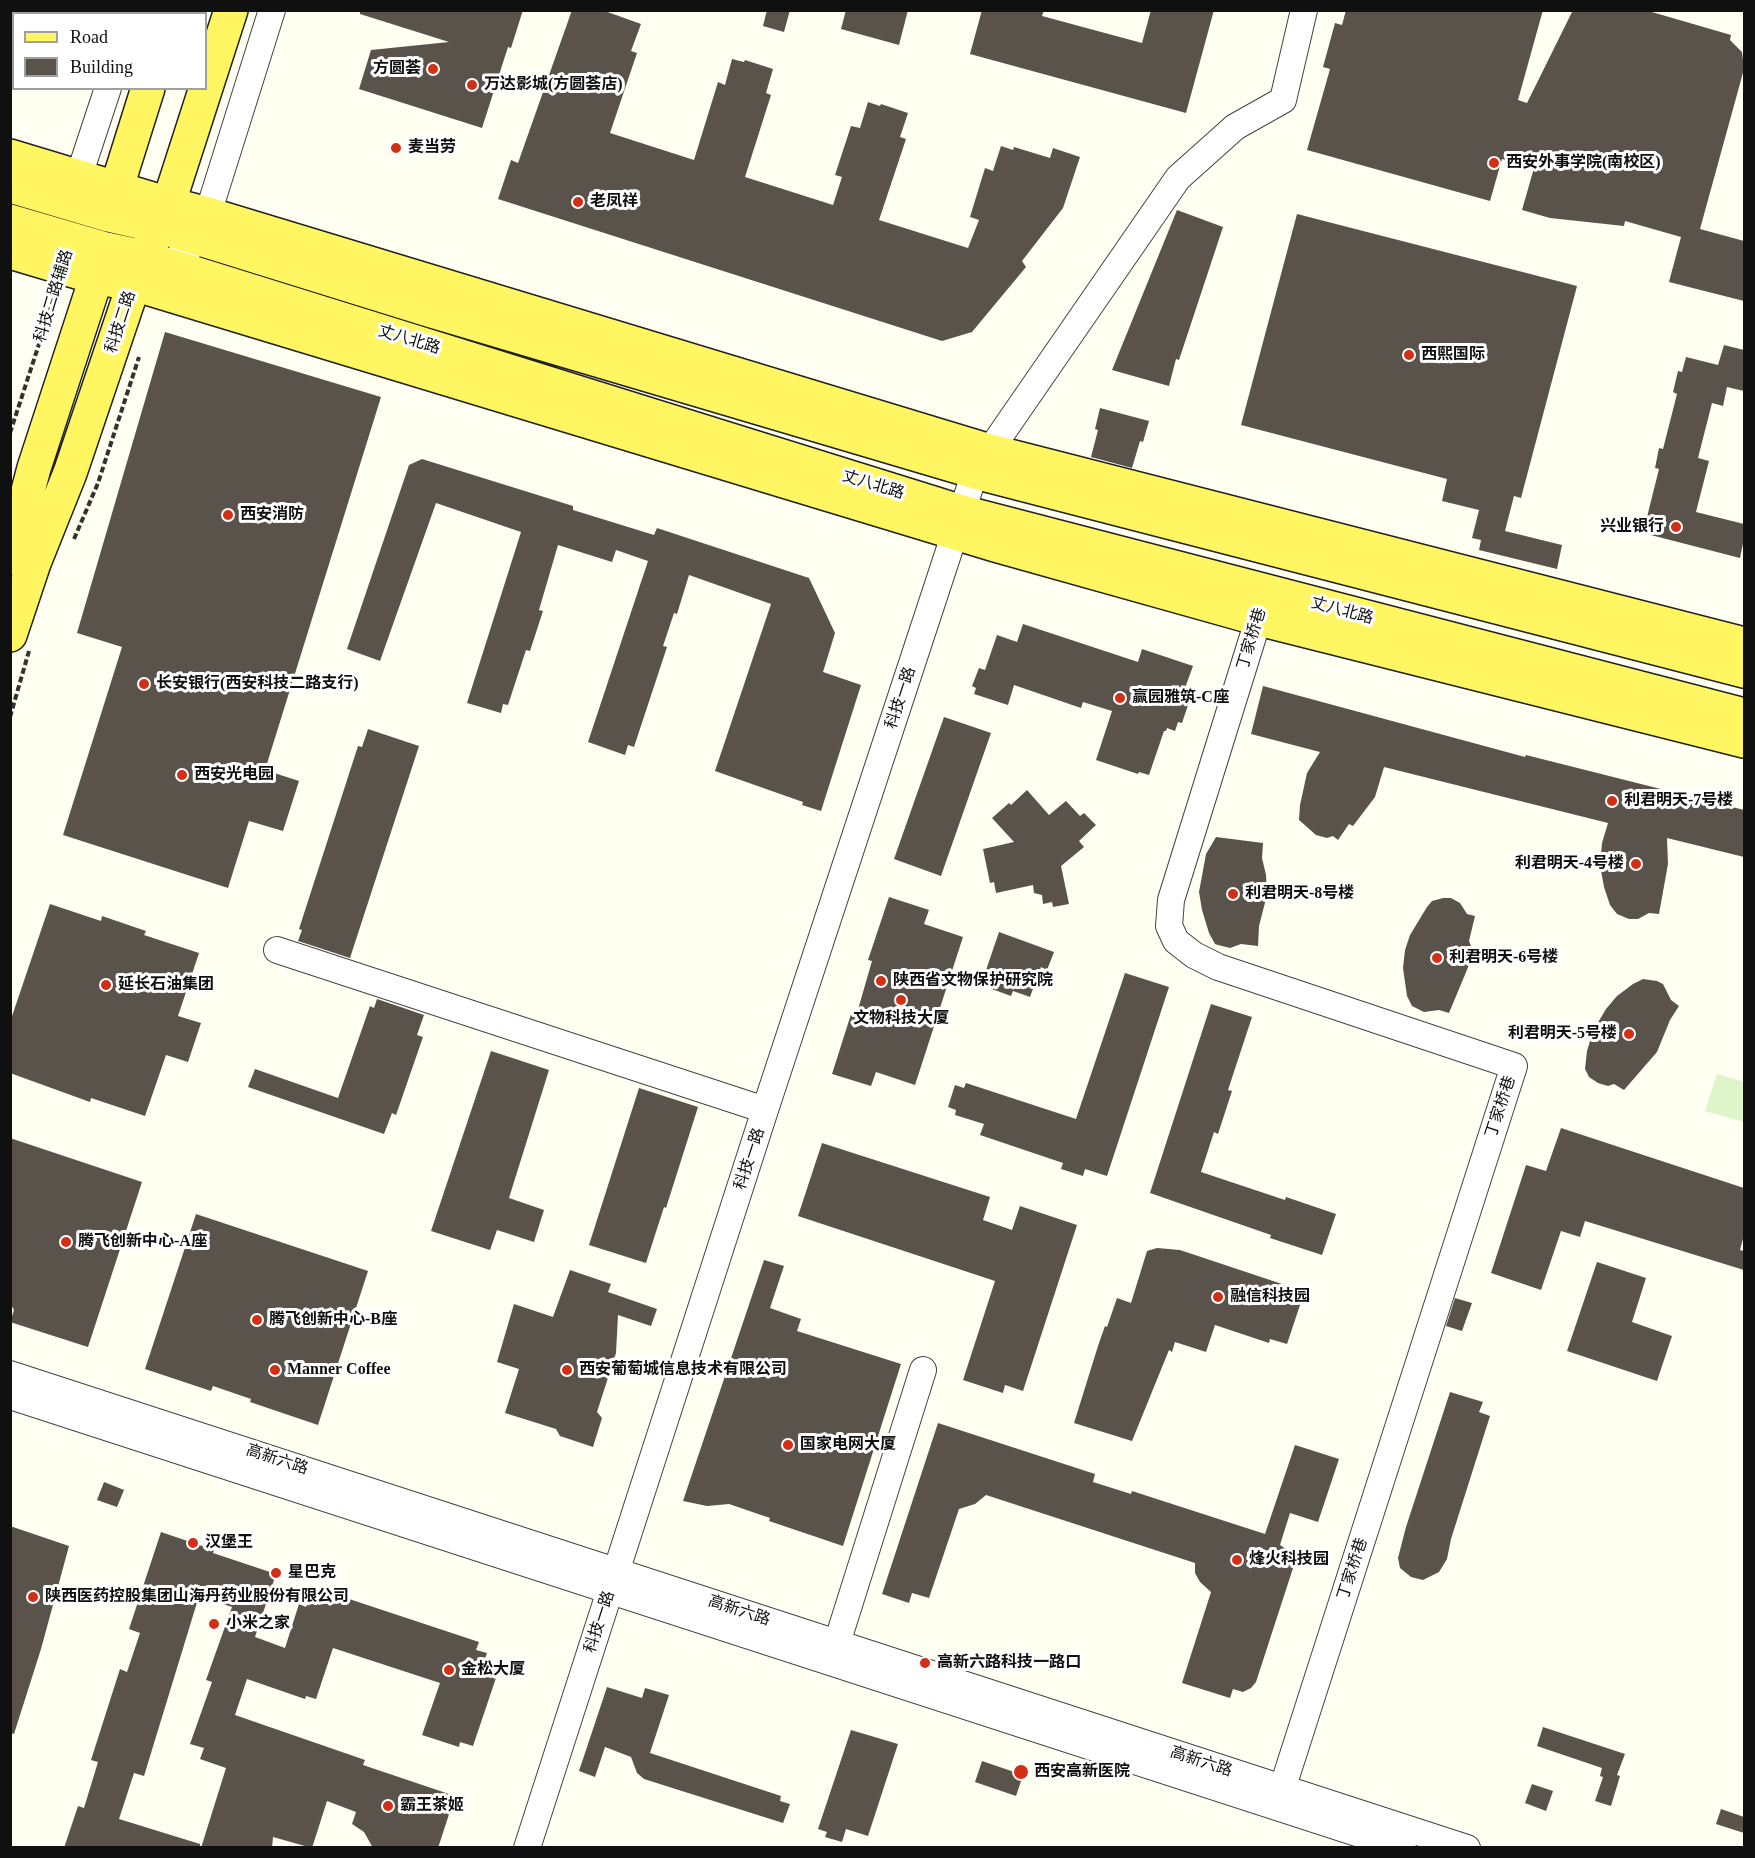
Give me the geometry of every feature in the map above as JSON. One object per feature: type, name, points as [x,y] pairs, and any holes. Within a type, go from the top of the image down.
[{"type":"main road","name":"科技二路","points":[[207,85],[231,10]]},
{"type":"main road","points":[[10,560],[34,468],[101,264],[112,201],[147,90]]},
{"type":"main road","name":"科技二路","points":[[10,635],[34,563],[151,274],[165,215],[205,90]]},
{"type":"main road","points":[[10,156],[75,190]]},
{"type":"main road","name":"丈八北路","points":[[10,186],[75,190],[165,215],[204,226],[425,309],[1744,671]]},
{"type":"main road","points":[[10,221],[68,254],[101,264]]},
{"type":"main road","points":[[10,252],[68,254]]},
{"type":"main road","name":"丈八北路","points":[[101,264],[151,274],[958,523],[1263,605],[1744,715]]},
{"type":"main road","points":[[982,461],[1744,644]]},
{"type":"main road","points":[[1263,605],[1744,741]]},
{"type":"street","points":[[151,274],[204,226],[272,10]]},
{"type":"street","name":"科技一路","points":[[527,1848],[765,1110],[958,523],[982,461],[1178,178],[1235,128],[1283,100],[1304,10]]},
{"type":"street","name":"科技二路辅路","points":[[68,254],[75,190],[107,90]]},
{"type":"street","name":"丁家桥巷","points":[[1263,605],[1171,900],[1169,926],[1176,941],[1194,955],[1218,967],[1514,1066],[1280,1797]]},
{"type":"street","points":[[278,950],[765,1110]]},
{"type":"street","points":[[837,1643],[923,1370]]},
{"type":"street","name":"高新六路","points":[[12,1385],[1280,1797],[1467,1848]]},
{"type":"street","name":"高新六路","points":[[614,1580],[837,1643],[1280,1797],[1403,1848]]},
{"type":"path","name":"科技二路辅路","points":[[10,433],[68,254]]},
{"type":"green space","points":[[1717,1074],[1744,1082],[1744,1122],[1705,1111]]},
{"type":"building","name":"方圆荟","points":[[360,10],[523,10],[511,48],[508,47],[482,128],[359,89],[371,50],[449,42],[360,14]]},
{"type":"building","points":[[572,10],[602,10],[641,24],[631,51],[637,53],[610,133],[694,160],[718,82],[725,85],[732,59],[744,62],[745,60],[773,69],[766,93],[771,95],[745,177],[833,205],[842,177],[835,175],[851,126],[860,128],[868,102],[908,113],[900,137],[906,139],[879,220],[968,248],[979,220],[970,217],[985,168],[993,171],[1001,146],[1013,150],[1014,147],[1050,158],[1053,148],[1080,157],[1063,208],[1022,261],[1026,267],[972,332],[942,341],[498,199],[511,160],[518,163]]},
{"type":"building","points":[[767,10],[790,10],[784,32],[763,26]]},
{"type":"building","points":[[846,10],[908,10],[899,45],[841,29]]},
{"type":"building","points":[[982,10],[1044,10],[1042,16],[1142,43],[1151,10],[1214,10],[1186,113],[970,54]]},
{"type":"building","points":[[1346,10],[1543,10],[1518,100],[1527,103],[1573,10],[1645,10],[1731,35],[1730,40],[1742,52],[1744,69],[1700,229],[1744,241],[1744,301],[1669,282],[1681,237],[1625,221],[1624,226],[1550,218],[1522,210],[1534,168],[1502,159],[1490,201],[1307,150],[1330,69],[1323,67],[1335,23],[1342,25]]},
{"type":"building","points":[[1177,210],[1223,227],[1179,360],[1176,359],[1169,386],[1112,370]]},
{"type":"building","name":"西熙国际","points":[[1297,214],[1577,286],[1521,498],[1514,496],[1505,531],[1562,545],[1557,569],[1479,550],[1481,540],[1472,538],[1479,510],[1442,501],[1447,479],[1241,425]]},
{"type":"building","name":"西安消防","points":[[165,332],[381,397],[265,770],[299,781],[283,831],[249,821],[228,888],[63,835],[122,647],[77,633]]},
{"type":"building","points":[[1724,345],[1744,350],[1744,391],[1727,387],[1723,406],[1712,403],[1698,458],[1709,461],[1696,512],[1744,524],[1740,558],[1643,533],[1659,469],[1655,468],[1659,448],[1663,449],[1677,394],[1673,392],[1678,371],[1682,372],[1686,357],[1718,365]]},
{"type":"building","points":[[1100,408],[1149,421],[1132,468],[1091,457],[1098,430],[1095,429]]},
{"type":"building","points":[[422,459],[573,506],[573,510],[654,535],[657,528],[809,578],[835,633],[823,672],[861,685],[821,811],[802,805],[803,802],[715,771],[771,604],[689,575],[677,614],[674,613],[663,646],[667,647],[634,747],[628,745],[625,755],[588,742],[648,561],[616,550],[612,562],[558,545],[539,610],[543,611],[530,651],[526,650],[508,705],[503,704],[501,713],[467,703],[521,532],[436,503],[380,661],[347,649],[409,465]]},
{"type":"building","name":"赢园雅筑-C座","points":[[1023,624],[1138,662],[1142,649],[1193,666],[1185,688],[1187,688],[1184,697],[1190,699],[1182,723],[1178,722],[1175,731],[1167,728],[1164,731],[1149,775],[1139,772],[1138,774],[1096,760],[1112,711],[1083,702],[1081,708],[1014,685],[1008,705],[974,694],[976,688],[972,686],[979,668],[985,670],[997,635],[1017,642]]},
{"type":"building","name":"利君明天-7号楼","points":[[1263,686],[1525,757],[1526,755],[1744,810],[1744,857],[1667,838],[1668,864],[1659,914],[1649,913],[1638,919],[1629,919],[1617,914],[1610,905],[1604,887],[1600,865],[1602,843],[1608,823],[1384,767],[1375,797],[1353,826],[1349,824],[1338,840],[1333,836],[1327,838],[1316,835],[1299,820],[1307,773],[1320,752],[1251,734]]},
{"type":"building","points":[[944,717],[991,733],[941,876],[894,859]]},
{"type":"building","points":[[368,729],[419,746],[350,958],[298,941],[302,930],[299,929],[358,746],[362,747]]},
{"type":"building","points":[[1027,790],[1049,815],[1066,801],[1080,816],[1084,813],[1096,825],[1079,841],[1084,847],[1061,866],[1069,904],[1053,907],[1052,902],[1043,904],[1042,895],[1034,893],[1033,885],[996,893],[994,882],[990,883],[983,849],[1014,842],[992,818]]},
{"type":"building","name":"利君明天-8号楼","points":[[1216,837],[1263,843],[1262,858],[1267,895],[1259,926],[1258,946],[1241,944],[1230,948],[1218,945],[1209,933],[1199,892],[1206,854]]},
{"type":"building","name":"文物科技大厦","points":[[889,897],[929,910],[924,924],[963,937],[915,1085],[876,1072],[871,1086],[832,1074],[852,1011],[857,1013],[872,961],[868,960]]},
{"type":"building","name":"利君明天-6号楼","points":[[1451,898],[1460,903],[1467,914],[1475,916],[1469,941],[1471,946],[1469,965],[1449,1013],[1439,1010],[1424,1012],[1412,1006],[1407,996],[1403,968],[1405,950],[1410,935],[1427,907],[1432,901]]},
{"type":"building","name":"延长石油集团","points":[[50,904],[101,921],[102,916],[146,931],[144,935],[199,953],[178,1016],[201,1023],[188,1062],[166,1055],[145,1116],[91,1098],[90,1102],[10,1073],[10,1022]]},
{"type":"building","points":[[999,932],[1054,952],[1047,970],[1041,967],[1030,997],[1013,991],[1011,996],[981,985]]},
{"type":"building","points":[[1125,973],[1169,987],[1107,1176],[1085,1169],[1083,1176],[1061,1169],[1063,1163],[980,1135],[984,1124],[955,1115],[956,1110],[948,1107],[955,1085],[964,1088],[966,1083],[1076,1119]]},
{"type":"building","name":"利君明天-5号楼","points":[[1643,979],[1663,984],[1671,1000],[1679,1006],[1670,1020],[1657,1052],[1624,1090],[1614,1084],[1608,1086],[1598,1083],[1589,1077],[1585,1069],[1593,1031],[1617,996]]},
{"type":"building","points":[[377,999],[424,1015],[417,1035],[423,1037],[396,1115],[392,1113],[384,1134],[248,1087],[255,1069],[338,1098],[370,1006],[374,1008]]},
{"type":"building","points":[[1211,1004],[1252,1017],[1228,1090],[1232,1091],[1218,1134],[1214,1132],[1201,1172],[1336,1214],[1322,1255],[1150,1193]]},
{"type":"building","points":[[491,1051],[549,1070],[509,1198],[544,1210],[534,1242],[497,1230],[490,1250],[431,1231]]},
{"type":"building","points":[[639,1088],[698,1107],[646,1263],[589,1245]]},
{"type":"building","points":[[1561,1128],[1744,1188],[1744,1235],[1740,1250],[1744,1251],[1744,1270],[1585,1221],[1580,1237],[1561,1231],[1541,1290],[1491,1273],[1526,1165],[1546,1171]]},
{"type":"building","name":"腾飞创新中心-A座","points":[[10,1138],[142,1182],[88,1347],[10,1322],[14,1310],[10,1303]]},
{"type":"building","points":[[822,1143],[990,1197],[983,1220],[1012,1230],[1020,1206],[1077,1225],[1023,1391],[1005,1385],[1003,1393],[963,1380],[995,1281],[798,1216]]},
{"type":"building","name":"腾飞创新中心-B座","points":[[196,1214],[368,1271],[318,1425],[250,1402],[251,1399],[213,1386],[211,1391],[145,1369]]},
{"type":"building","points":[[1157,1248],[1180,1250],[1288,1286],[1286,1293],[1302,1299],[1287,1344],[1270,1339],[1269,1343],[1215,1325],[1206,1352],[1175,1342],[1172,1352],[1169,1350],[1132,1441],[1074,1423],[1098,1346],[1117,1298],[1131,1303],[1147,1251]]},
{"type":"building","name":"国家电网大厦","points":[[764,1260],[784,1266],[770,1308],[801,1319],[797,1331],[901,1364],[843,1546],[769,1521],[770,1518],[729,1504],[707,1506],[683,1501]]},
{"type":"building","points":[[1597,1262],[1646,1278],[1632,1322],[1672,1336],[1657,1381],[1567,1351]]},
{"type":"building","name":"西安葡萄城信息技术有限公司","points":[[570,1270],[611,1284],[608,1292],[657,1309],[651,1326],[618,1315],[616,1353],[597,1412],[602,1418],[593,1447],[560,1436],[556,1429],[505,1413],[519,1369],[497,1362],[514,1304],[553,1317]]},
{"type":"building","points":[[1455,1298],[1472,1303],[1462,1331],[1446,1326]]},
{"type":"building","points":[[1450,1392],[1483,1402],[1479,1412],[1490,1416],[1451,1539],[1447,1559],[1439,1572],[1423,1580],[1411,1577],[1400,1568],[1398,1558]]},
{"type":"building","name":"烽火科技园","points":[[938,1423],[1095,1474],[1093,1482],[1131,1494],[1132,1491],[1265,1534],[1295,1445],[1339,1459],[1318,1522],[1290,1513],[1280,1545],[1286,1549],[1294,1565],[1256,1682],[1243,1692],[1233,1689],[1230,1698],[1182,1683],[1211,1592],[1200,1582],[1195,1573],[1195,1563],[986,1495],[975,1504],[959,1509],[929,1598],[912,1593],[909,1603],[882,1594]]},
{"type":"building","points":[[104,1482],[124,1490],[117,1507],[97,1500]]},
{"type":"building","name":"陕西医药控股集团山海丹药业股份有限公司","points":[[10,1526],[69,1546],[41,1649],[14,1734],[10,1733]]},
{"type":"building","points":[[161,1532],[214,1550],[213,1553],[276,1574],[255,1637],[285,1648],[299,1604],[306,1607],[310,1596],[322,1601],[325,1591],[479,1642],[476,1650],[487,1653],[483,1664],[499,1669],[473,1746],[460,1742],[459,1747],[422,1735],[440,1683],[333,1648],[316,1699],[306,1696],[305,1699],[247,1679],[235,1715],[365,1760],[363,1765],[455,1796],[438,1848],[373,1848],[364,1832],[352,1824],[356,1812],[327,1801],[312,1848],[273,1837],[272,1848],[201,1848],[226,1768],[200,1759],[204,1748],[190,1744],[212,1682],[206,1680],[232,1607],[199,1596],[144,1776],[134,1773],[119,1819],[200,1844],[200,1848],[64,1848],[78,1806],[84,1808],[98,1762],[91,1760],[120,1669],[127,1672],[140,1633],[129,1629]]},
{"type":"building","points":[[607,1687],[642,1698],[645,1688],[669,1695],[650,1753],[781,1796],[780,1801],[790,1804],[783,1823],[644,1779],[637,1773],[631,1757],[605,1747],[595,1777],[579,1771]]},
{"type":"building","points":[[1543,1727],[1625,1754],[1617,1775],[1620,1776],[1611,1806],[1595,1801],[1603,1777],[1600,1776],[1602,1768],[1537,1746]]},
{"type":"building","points":[[851,1730],[898,1744],[868,1836],[846,1829],[842,1842],[825,1837],[827,1832],[818,1829]]},
{"type":"building","points":[[982,1761],[1023,1775],[1016,1796],[975,1782]]},
{"type":"building","points":[[1532,1784],[1553,1791],[1546,1811],[1525,1803]]},
{"type":"building","points":[[1721,1809],[1744,1817],[1744,1833],[1716,1824]]},
{"type":"place","name":"方圆荟","points":[[433,69]]},
{"type":"place","name":"万达影城(方圆荟店)","points":[[472,85]]},
{"type":"place","name":"麦当劳","points":[[396,148]]},
{"type":"place","name":"西安外事学院(南校区)","points":[[1494,163]]},
{"type":"place","name":"老凤祥","points":[[578,202]]},
{"type":"place","name":"西熙国际","points":[[1409,355]]},
{"type":"place","name":"西安消防","points":[[228,515]]},
{"type":"place","name":"兴业银行","points":[[1676,527]]},
{"type":"place","name":"长安银行(西安科技二路支行)","points":[[144,684]]},
{"type":"place","name":"赢园雅筑-C座","points":[[1120,698]]},
{"type":"place","name":"西安光电园","points":[[182,775]]},
{"type":"place","name":"利君明天-7号楼","points":[[1612,801]]},
{"type":"place","name":"利君明天-4号楼","points":[[1636,864]]},
{"type":"place","name":"利君明天-8号楼","points":[[1233,894]]},
{"type":"place","name":"利君明天-6号楼","points":[[1437,958]]},
{"type":"place","name":"陕西省文物保护研究院","points":[[881,981]]},
{"type":"place","name":"延长石油集团","points":[[106,985]]},
{"type":"place","name":"文物科技大厦","points":[[901,1000]]},
{"type":"place","name":"利君明天-5号楼","points":[[1629,1034]]},
{"type":"place","name":"腾飞创新中心-A座","points":[[66,1242]]},
{"type":"place","name":"融信科技园","points":[[1218,1297]]},
{"type":"place","name":"腾飞创新中心-B座","points":[[257,1320]]},
{"type":"place","name":"Manner Coffee","points":[[275,1370]]},
{"type":"place","name":"西安葡萄城信息技术有限公司","points":[[567,1370]]},
{"type":"place","name":"国家电网大厦","points":[[788,1445]]},
{"type":"place","name":"汉堡王","points":[[193,1543]]},
{"type":"place","name":"烽火科技园","points":[[1237,1560]]},
{"type":"place","name":"星巴克","points":[[276,1573]]},
{"type":"place","name":"陕西医药控股集团山海丹药业股份有限公司","points":[[33,1597]]},
{"type":"place","name":"小米之家","points":[[214,1624]]},
{"type":"place","name":"高新六路科技一路口","points":[[925,1663]]},
{"type":"place","name":"金松大厦","points":[[449,1670]]},
{"type":"place","name":"西安高新医院","points":[[1021,1772]]},
{"type":"place","name":"霸王茶姬","points":[[388,1806]]}]
